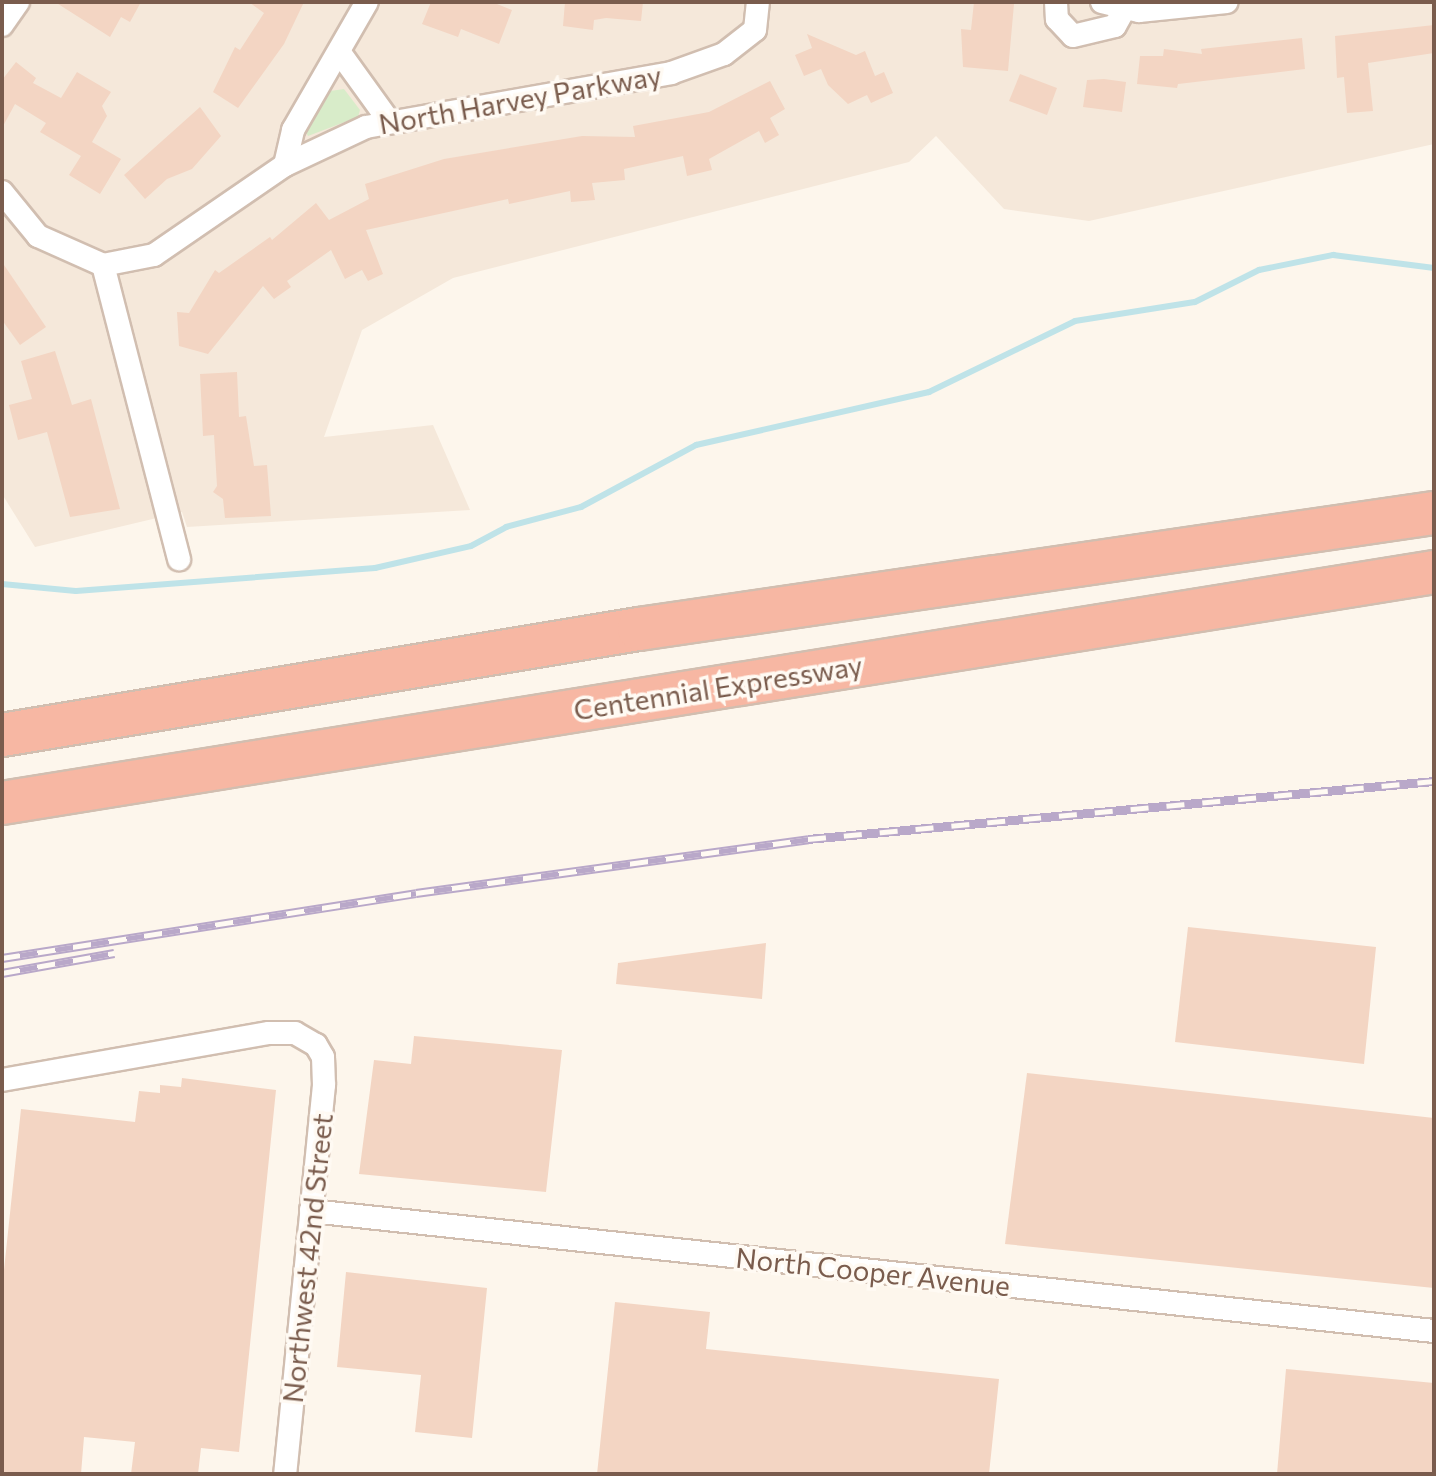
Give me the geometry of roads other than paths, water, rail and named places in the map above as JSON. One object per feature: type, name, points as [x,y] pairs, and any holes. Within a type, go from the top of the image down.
[{"type":"highway","points":[[2,735],[639,629],[1434,513]]},
{"type":"highway","name":"Centennial Expressway","points":[[2,803],[1434,572]]},
{"type":"street","points":[[2,25],[18,2]]},
{"type":"street","points":[[285,165],[293,130],[367,2]]},
{"type":"street","name":"North Harvey Parkway","points":[[103,265],[154,255],[285,165],[389,121],[671,73],[724,54],[755,30],[758,2]]},
{"type":"street","points":[[1056,2],[1057,19],[1073,36],[1115,26],[1124,10]]},
{"type":"street","points":[[1102,2],[1124,10],[1227,2]]},
{"type":"street","points":[[340,53],[389,121]]},
{"type":"street","points":[[2,192],[38,236],[103,265],[179,559]]},
{"type":"street","name":"Northwest 42nd Street","points":[[2,1080],[269,1033],[295,1033],[316,1045],[325,1068],[285,1474]]},
{"type":"street","name":"North Cooper Avenue","points":[[311,1211],[1434,1331]]},
{"type":"waterway","points":[[2,584],[76,591],[375,568],[471,546],[506,527],[581,507],[696,445],[929,392],[1075,321],[1195,302],[1259,270],[1333,255],[1434,268]]},
{"type":"railway","points":[[2,958],[416,893],[808,839],[1434,781]]},
{"type":"railway","points":[[2,973],[114,953]]}]
